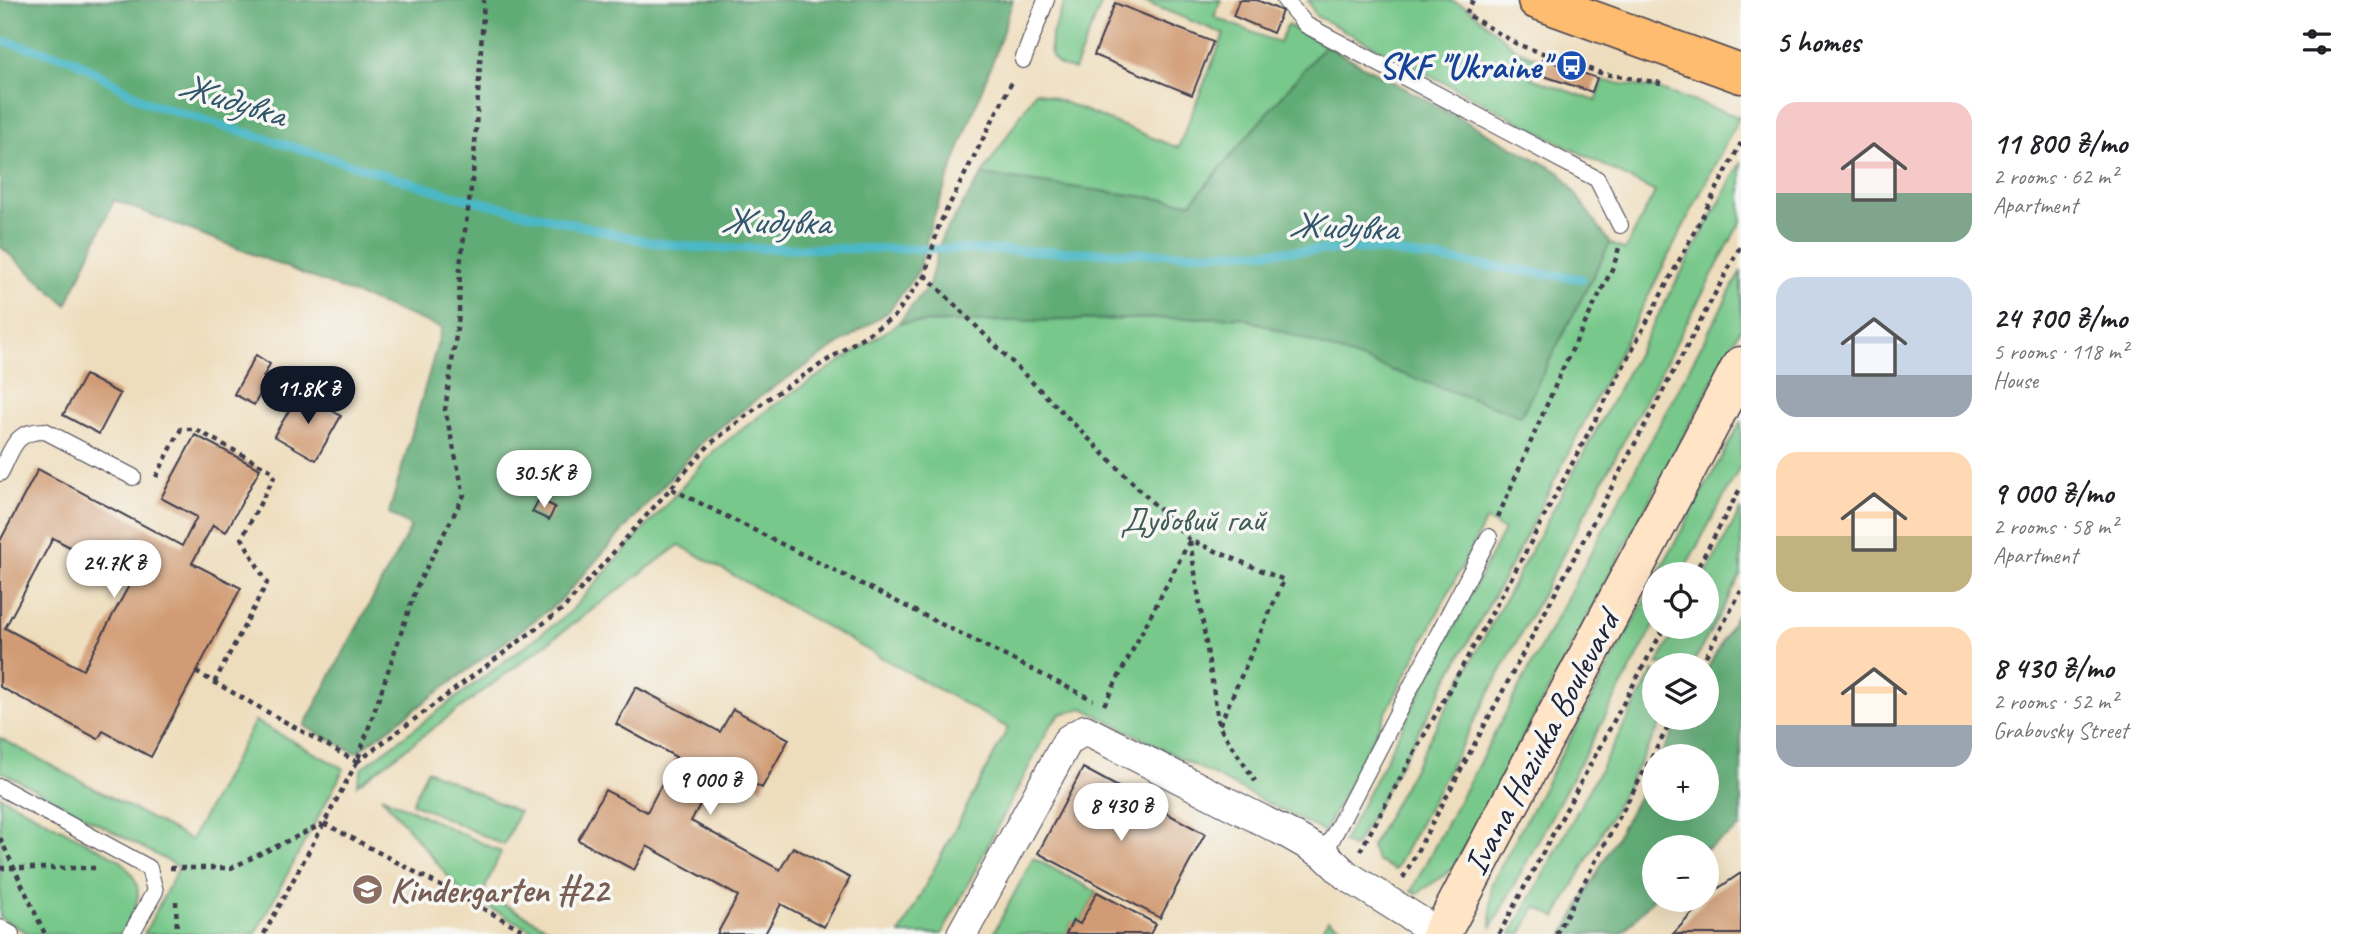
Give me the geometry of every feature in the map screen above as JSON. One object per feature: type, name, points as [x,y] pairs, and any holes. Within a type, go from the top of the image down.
[{"type":"main road","points":[[1537,0],[1741,75]]},
{"type":"street","name":"Ivana Haziuka Boulevard","points":[[1440,934],[1741,366]]},
{"type":"street","points":[[962,934],[1068,740],[1084,730],[1324,854],[1346,875],[1440,934]]},
{"type":"lane","points":[[1023,60],[1046,0]]},
{"type":"lane","points":[[1285,0],[1306,25],[1597,179],[1620,225]]},
{"type":"lane","points":[[0,473],[20,435],[30,431],[45,431],[132,477]]},
{"type":"lane","points":[[1324,854],[1489,537]]},
{"type":"lane","points":[[0,787],[149,868],[155,891],[131,934]]},
{"type":"lane","points":[[0,928],[11,934]]},
{"type":"path","points":[[264,934],[357,762],[417,586],[464,495],[445,410],[459,315],[460,265],[473,175],[484,0]]},
{"type":"path","points":[[1473,0],[1466,14],[1519,45],[1604,74],[1672,87]]},
{"type":"path","points":[[357,762],[564,608],[710,444],[769,398],[894,317],[925,275],[939,225],[1023,60]]},
{"type":"path","points":[[1346,875],[1524,555],[1741,143]]},
{"type":"path","points":[[1489,537],[1562,370],[1614,265],[1621,240],[1620,225]]},
{"type":"path","points":[[1390,903],[1741,246]]},
{"type":"path","points":[[925,275],[1190,540],[1284,580],[1219,726]]},
{"type":"path","points":[[132,477],[151,487],[181,429],[195,429],[272,471],[274,477],[243,538],[267,583],[214,682]]},
{"type":"path","points":[[1700,562],[1741,487]]},
{"type":"path","points":[[671,489],[1105,706],[1190,540]]},
{"type":"path","points":[[1190,540],[1219,726],[1261,791]]},
{"type":"path","points":[[1707,653],[1741,591]]},
{"type":"path","points":[[1499,934],[1658,639]]},
{"type":"path","points":[[196,672],[357,762]]},
{"type":"path","points":[[1556,934],[1666,730]]},
{"type":"path","points":[[231,868],[324,823]]},
{"type":"path","points":[[324,823],[530,934]]},
{"type":"path","points":[[0,838],[45,934]]},
{"type":"green space","points":[[0,0],[1013,0],[931,224],[919,270],[888,312],[765,393],[705,439],[559,602],[356,753],[304,726],[411,527],[389,513],[442,328],[114,200],[67,305],[0,246]]},
{"type":"green space","points":[[1066,0],[1103,0],[1074,70],[1058,64],[1050,50],[1053,33]]},
{"type":"green space","points":[[1140,0],[1221,0],[1214,17],[1279,43],[1287,25],[1325,45],[1191,203],[982,175],[1036,91],[1178,148],[1224,34]]},
{"type":"green space","name":"Дубовий гай","points":[[1308,0],[1449,0],[1467,7],[1517,50],[1538,58],[1531,78],[1596,101],[1603,81],[1658,89],[1739,117],[1518,552],[1354,848],[1343,842],[1504,530],[1486,520],[1324,832],[1083,708],[1061,714],[1050,726],[942,934],[900,934],[1008,728],[679,545],[357,785],[362,768],[569,613],[715,450],[774,405],[899,323],[1241,317],[1521,415],[1610,243],[1625,250],[1655,192],[1316,16]]},
{"type":"green space","points":[[1325,45],[1561,173],[1610,243],[1521,416],[1241,317],[899,323],[929,284],[942,237],[982,175],[1191,203]]},
{"type":"green space","points":[[1741,162],[1741,221],[1395,870],[1377,861],[1371,847]]},
{"type":"green space","points":[[1741,271],[1741,328],[1453,869],[1418,893],[1411,891]]},
{"type":"green space","points":[[1741,421],[1741,465],[1688,562],[1665,562]]},
{"type":"green space","points":[[1741,509],[1741,575],[1719,615],[1719,562],[1712,562]]},
{"type":"green space","points":[[1642,605],[1642,639],[1647,639],[1491,928],[1491,885]]},
{"type":"green space","points":[[1741,607],[1741,827],[1719,841],[1719,835],[1642,835],[1642,911],[1621,934],[1564,934],[1642,790],[1642,821],[1719,821],[1719,744],[1667,744],[1674,730],[1719,730],[1719,653],[1716,653]]},
{"type":"green space","points":[[1671,639],[1706,639],[1699,653],[1663,653]]},
{"type":"green space","points":[[1642,692],[1642,730],[1657,730],[1650,744],[1642,744],[1642,759],[1556,917],[1536,907],[1521,934],[1511,934]]},
{"type":"green space","points":[[255,721],[344,769],[255,934],[144,934],[179,867],[0,771],[0,738],[191,840]]},
{"type":"green space","points":[[427,770],[519,812],[504,845],[412,803]]},
{"type":"green space","points":[[0,796],[120,860],[129,870],[135,879],[138,896],[122,934],[30,934],[0,918]]},
{"type":"green space","points":[[381,796],[501,852],[483,893],[559,934],[539,934],[462,893]]},
{"type":"green space","points":[[1033,858],[1097,892],[1080,924],[1073,921],[1066,934],[993,934]]},
{"type":"green space","points":[[1328,920],[1354,934],[1320,934]]},
{"type":"building","points":[[1239,0],[1257,0],[1282,11],[1273,33],[1233,16]]},
{"type":"building","points":[[1115,3],[1213,42],[1192,95],[1094,55]]},
{"type":"building","points":[[1543,59],[1597,78],[1592,92],[1538,74]]},
{"type":"building","points":[[256,355],[270,364],[263,377],[268,380],[254,405],[234,394]]},
{"type":"building","points":[[85,375],[120,394],[99,434],[63,415]]},
{"type":"building","points":[[300,392],[341,416],[316,460],[274,436]]},
{"type":"building","points":[[195,435],[260,469],[226,532],[213,525],[192,563],[241,588],[151,757],[103,731],[98,739],[0,687],[0,541],[38,469],[182,546],[197,517],[161,498]],"holes":[[[53,538],[132,580],[83,670],[5,628]]]},
{"type":"building","points":[[539,499],[555,507],[549,520],[532,512]]},
{"type":"building","points":[[636,687],[720,732],[733,709],[789,739],[762,788],[721,766],[691,821],[780,870],[793,847],[850,878],[824,927],[781,904],[765,934],[717,934],[738,896],[647,846],[634,870],[578,840],[605,790],[647,812],[676,757],[616,724]]},
{"type":"building","points":[[1083,768],[1205,834],[1160,918],[1038,853]]},
{"type":"building","points":[[1741,873],[1741,934],[1673,934],[1693,912],[1719,912],[1719,888]]},
{"type":"building","points":[[1097,892],[1156,924],[1150,934],[1066,934],[1073,920],[1080,924]]},
{"type":"waterway","name":"Жидувка","points":[[0,40],[72,59],[148,103],[452,195],[649,242],[699,248],[1179,254],[1367,249],[1582,279]]},
{"type":"place","name":"SKF \"Ukraine\"","points":[[1572,66]]},
{"type":"place","name":"Kindergarten #22","points":[[367,890]]}]
